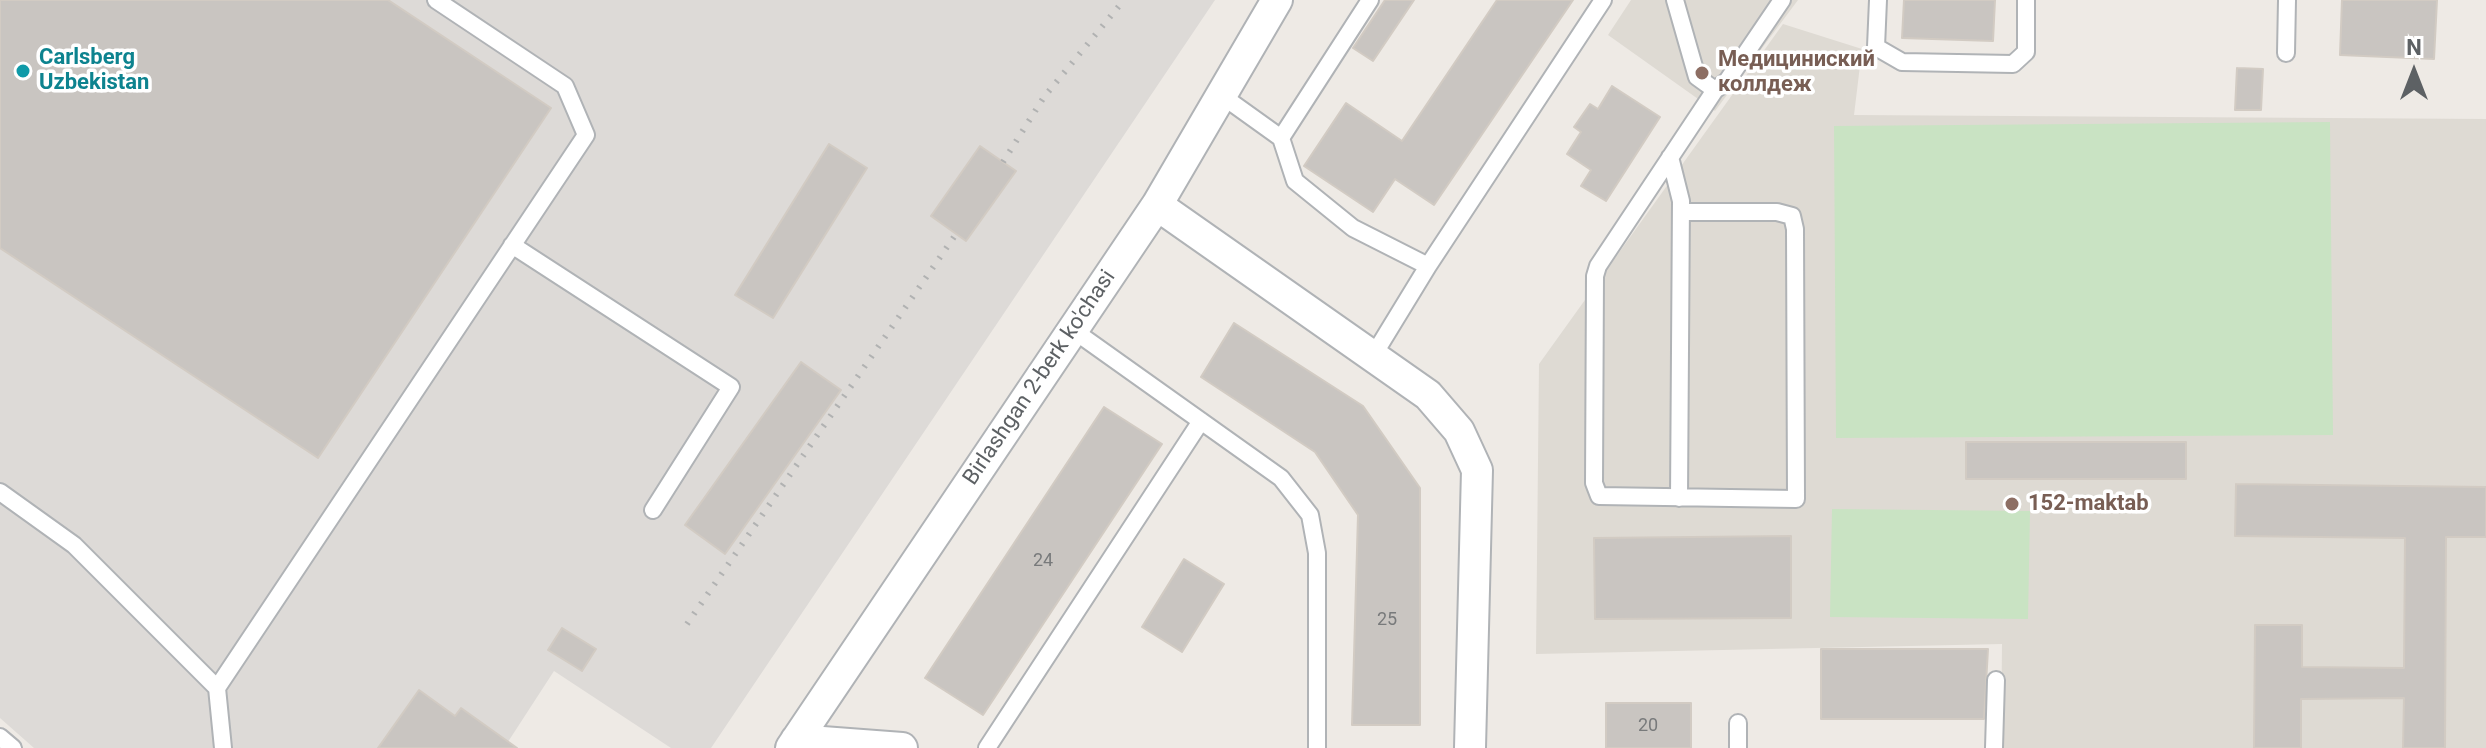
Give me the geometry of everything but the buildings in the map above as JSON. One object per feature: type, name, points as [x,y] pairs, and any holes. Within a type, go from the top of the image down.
[{"type":"street","name":"Birlashgan 2-berk ko'chasi","points":[[794,744],[1157,205],[1277,0]]},
{"type":"street","points":[[1157,205],[1428,395],[1459,431],[1477,470],[1470,748]]},
{"type":"street","points":[[794,744],[902,748]]},
{"type":"lane","points":[[217,688],[586,135],[565,86],[436,0]]},
{"type":"lane","points":[[1281,138],[1370,0]]},
{"type":"lane","points":[[1373,356],[1428,266],[1603,0]]},
{"type":"lane","points":[[1675,0],[1697,77],[1715,90]]},
{"type":"lane","points":[[1681,212],[1777,212],[1792,216],[1795,229],[1796,499],[1599,496],[1594,483],[1595,276],[1598,266],[1715,90],[1727,81],[1782,0]]},
{"type":"lane","points":[[1878,0],[1876,47],[1902,62],[2013,64],[2026,52],[2026,0]]},
{"type":"lane","points":[[2286,53],[2287,0]]},
{"type":"lane","points":[[1221,95],[1281,138],[1295,181],[1353,228],[1428,266]]},
{"type":"lane","points":[[1670,157],[1681,201],[1679,498]]},
{"type":"lane","points":[[512,245],[731,387],[653,510]]},
{"type":"lane","points":[[1073,330],[1281,478],[1310,515],[1317,553],[1317,748]]},
{"type":"lane","points":[[987,748],[1201,421]]},
{"type":"lane","points":[[0,492],[74,545],[217,688],[223,748]]},
{"type":"lane","points":[[1994,748],[1996,680]]},
{"type":"lane","points":[[1738,723],[1738,748]]},
{"type":"lane","points":[[0,737],[13,748]]},
{"type":"shaded area","name":"Carlsberg Uzbekistan","points":[[0,0],[1215,0],[711,748],[671,748],[554,671],[504,748],[34,748],[0,718]]},
{"type":"shaded area","name":"Медициниский коллдеж","points":[[1631,0],[1798,0],[1715,111],[1608,35]]},
{"type":"shaded area","name":"152-maktab","points":[[1783,24],[1862,49],[1854,115],[2486,119],[2486,748],[2001,748],[2002,644],[1536,654],[1539,364]]},
{"type":"green space","points":[[2330,122],[2333,435],[1836,438],[1834,126]]},
{"type":"green space","points":[[1832,509],[2030,511],[2028,619],[1830,617]]},
{"type":"railway","points":[[1003,162],[1044,97],[1124,0]]},
{"type":"railway","points":[[687,624],[956,234]]},
{"type":"place","name":"Carlsberg Uzbekistan","points":[[23,71]]},
{"type":"place","name":"Медициниский коллдеж","points":[[1702,73]]},
{"type":"place","name":"152-maktab","points":[[2012,504]]}]
